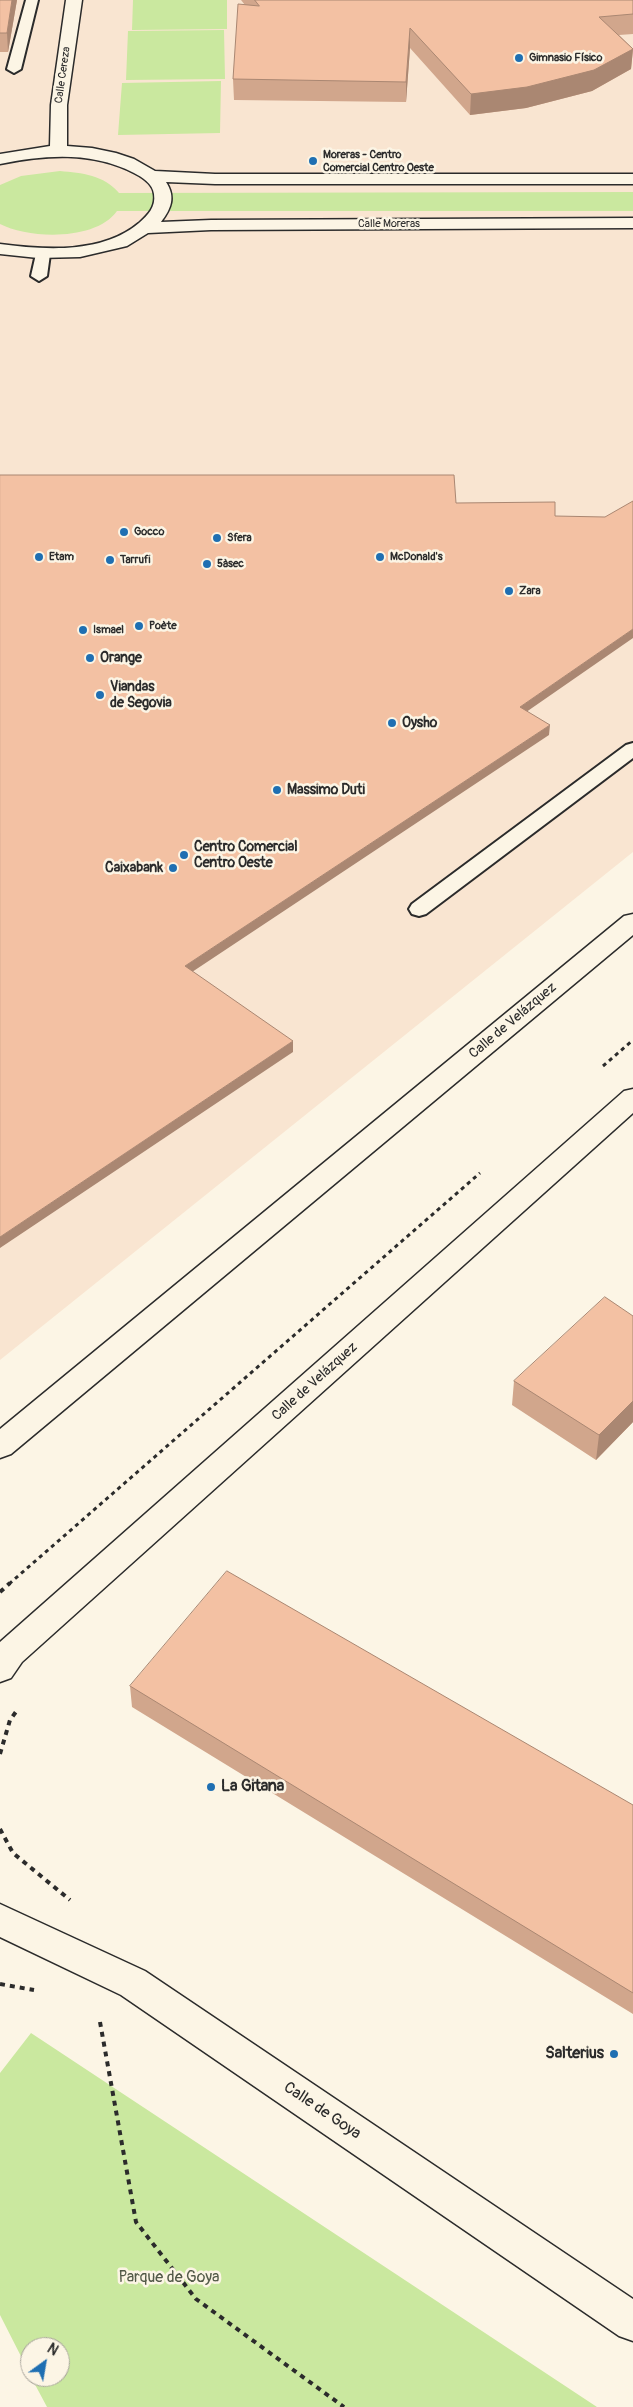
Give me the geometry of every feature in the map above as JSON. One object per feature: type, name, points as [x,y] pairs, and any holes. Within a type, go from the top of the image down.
[{"type":"street","name":"Calle Cereza","points":[[58,151],[59,105],[74,0]]},
{"type":"street","points":[[0,159],[22,154],[58,151],[86,152],[113,157],[135,165],[152,176],[163,192],[161,210],[146,228],[126,239],[102,247],[73,253],[43,254],[0,250]]},
{"type":"street","points":[[152,176],[216,180],[633,178]]},
{"type":"street","name":"Calle Moreras","points":[[146,228],[211,225],[633,223]]},
{"type":"street","name":"Calle de Velázquez","points":[[6,1437],[633,922]]},
{"type":"street","name":"Calle de Velázquez","points":[[0,1668],[11,1652],[633,1098]]},
{"type":"street","name":"Calle de Goya","points":[[0,1920],[133,1983],[633,2322]]},
{"type":"lane","points":[[14,69],[32,0]]},
{"type":"lane","points":[[39,276],[43,254]]},
{"type":"lane","points":[[419,909],[633,749]]},
{"type":"path","points":[[596,1072],[633,1040]]},
{"type":"path","points":[[0,1592],[484,1170]]},
{"type":"path","points":[[100,2022],[136,2222],[196,2299],[344,2407]]},
{"type":"shaded area","points":[[0,0],[633,0],[633,852],[0,1360]]},
{"type":"green space","points":[[133,0],[227,0],[227,29],[132,30]]},
{"type":"green space","points":[[224,30],[225,79],[126,80],[128,31]]},
{"type":"green space","points":[[221,81],[220,133],[118,135],[122,83]]},
{"type":"green space","points":[[60,171],[92,176],[107,182],[119,193],[633,192],[633,211],[117,211],[107,221],[94,228],[62,234],[28,233],[0,224],[0,185],[21,176]]},
{"type":"green space","name":"Parque de Goya","points":[[31,2033],[597,2407],[47,2407],[36,2387],[70,2387],[70,2337],[20,2337],[20,2354],[0,2315],[0,2073]]},
{"type":"building","points":[[0,0],[12,0],[7,33],[0,33]]},
{"type":"building","name":"Gimnasio Físico","points":[[255,0],[633,0],[633,14],[599,17],[633,49],[594,70],[527,87],[471,94],[410,28],[406,82],[233,79],[238,4],[259,6]]},
{"type":"building","name":"Centro Comercial Centro Oeste","points":[[0,475],[454,475],[456,503],[555,502],[555,516],[605,517],[633,501],[633,629],[520,707],[550,725],[185,966],[293,1041],[0,1237]]},
{"type":"building","points":[[605,1297],[633,1316],[633,1401],[599,1435],[514,1381]]},
{"type":"building","points":[[227,1571],[633,1805],[633,1993],[130,1686]]},
{"type":"place","name":"Gimnasio Físico","points":[[519,58]]},
{"type":"place","name":"Moreras - Centro Comercial Centro Oeste","points":[[313,161]]},
{"type":"place","name":"Gocco","points":[[124,532]]},
{"type":"place","name":"Sfera","points":[[217,538]]},
{"type":"place","name":"Etam","points":[[39,557]]},
{"type":"place","name":"McDonald's","points":[[380,557]]},
{"type":"place","name":"Tarrufi","points":[[110,560]]},
{"type":"place","name":"5àsec","points":[[207,564]]},
{"type":"place","name":"Zara","points":[[509,591]]},
{"type":"place","name":"Poète","points":[[139,626]]},
{"type":"place","name":"Ismael","points":[[83,630]]},
{"type":"place","name":"Orange","points":[[90,658]]},
{"type":"place","name":"Viandas de Segovia","points":[[100,695]]},
{"type":"place","name":"Oysho","points":[[392,723]]},
{"type":"place","name":"Massimo Duti","points":[[277,790]]},
{"type":"place","name":"Centro Comercial Centro Oeste","points":[[184,855]]},
{"type":"place","name":"Caixabank","points":[[173,868]]},
{"type":"place","name":"La Gitana","points":[[211,1787]]},
{"type":"place","name":"Salterius","points":[[614,2054]]}]
